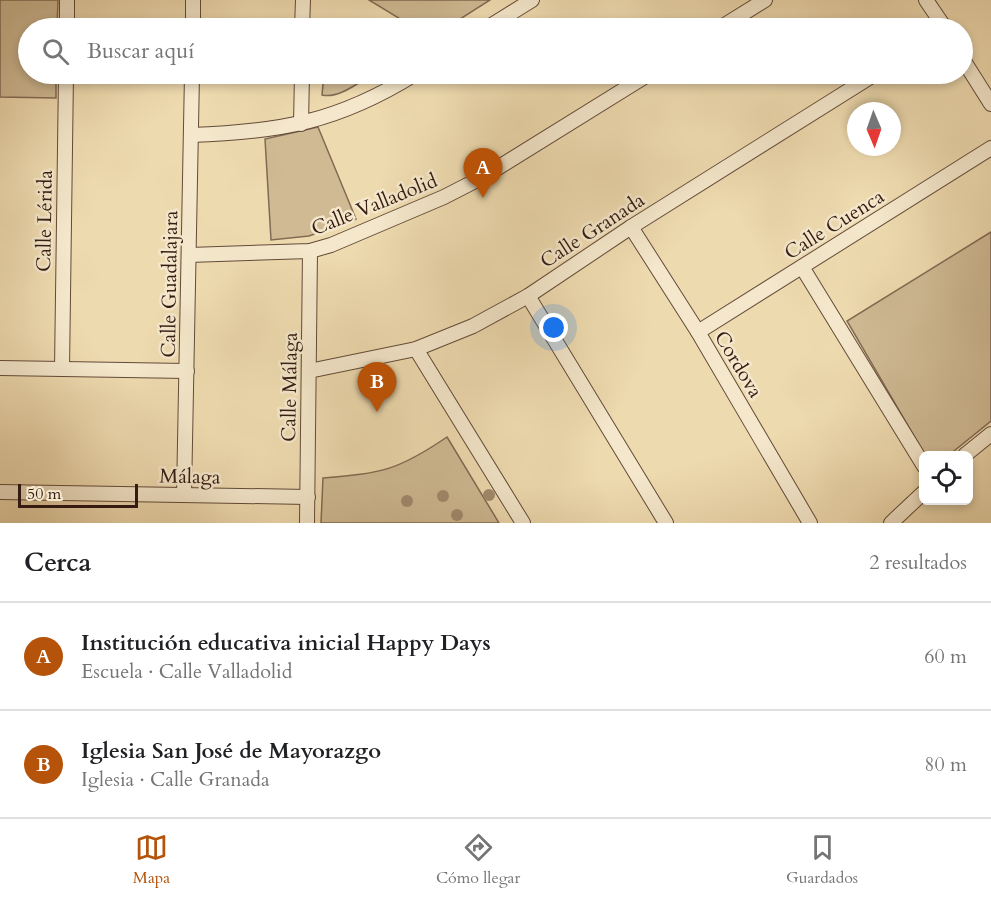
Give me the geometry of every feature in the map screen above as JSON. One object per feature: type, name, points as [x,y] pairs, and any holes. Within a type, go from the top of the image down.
[{"type":"street","points":[[67,0],[67,18]]},
{"type":"street","points":[[193,0],[193,18]]},
{"type":"street","points":[[302,18],[303,0]]},
{"type":"street","points":[[503,18],[532,0]]},
{"type":"street","points":[[736,18],[765,0]]},
{"type":"street","points":[[926,0],[938,18]]},
{"type":"street","points":[[973,74],[991,104]]},
{"type":"street","name":"Calle Lérida","points":[[62,369],[66,84]]},
{"type":"street","name":"Calle Guadalajara","points":[[184,495],[192,84]]},
{"type":"street","points":[[301,124],[302,84]]},
{"type":"street","points":[[191,135],[238,133],[301,124],[339,114],[398,84]]},
{"type":"street","name":"Calle Valladolid","points":[[189,255],[310,251],[331,245],[444,198],[502,166],[633,84]]},
{"type":"street","name":"Calle Granada","points":[[309,371],[416,349],[473,326],[528,296],[859,84]]},
{"type":"street","name":"Calle Cuenca","points":[[698,332],[991,148]]},
{"type":"street","name":"Cordova","points":[[631,228],[698,332],[810,523]]},
{"type":"street","name":"Calle Málaga","points":[[308,523],[310,251]]},
{"type":"street","points":[[802,267],[919,458]]},
{"type":"street","points":[[528,296],[666,523]]},
{"type":"street","points":[[416,349],[523,523]]},
{"type":"street","points":[[0,368],[187,371]]},
{"type":"street","points":[[971,451],[991,434]]},
{"type":"street","name":"Málaga","points":[[0,492],[308,497]]},
{"type":"street","points":[[891,523],[919,497]]},
{"type":"shaded area","points":[[0,0],[58,0],[57,18],[18,18],[18,84],[56,84],[56,98],[0,97]]},
{"type":"shaded area","points":[[369,0],[490,0],[462,18],[399,18]]},
{"type":"shaded area","points":[[323,84],[357,84],[335,95],[322,95]]},
{"type":"shaded area","points":[[318,127],[356,219],[309,236],[271,240],[265,139]]},
{"type":"shaded area","points":[[991,232],[991,421],[954,451],[923,451],[847,321]]},
{"type":"shaded area","points":[[447,437],[499,523],[321,523],[323,478],[375,472],[401,464]]},
{"type":"place","name":"Institución educativa inicial Happy Days","points":[[483,198]]},
{"type":"place","name":"Iglesia San José de Mayorazgo","points":[[377,412]]}]
